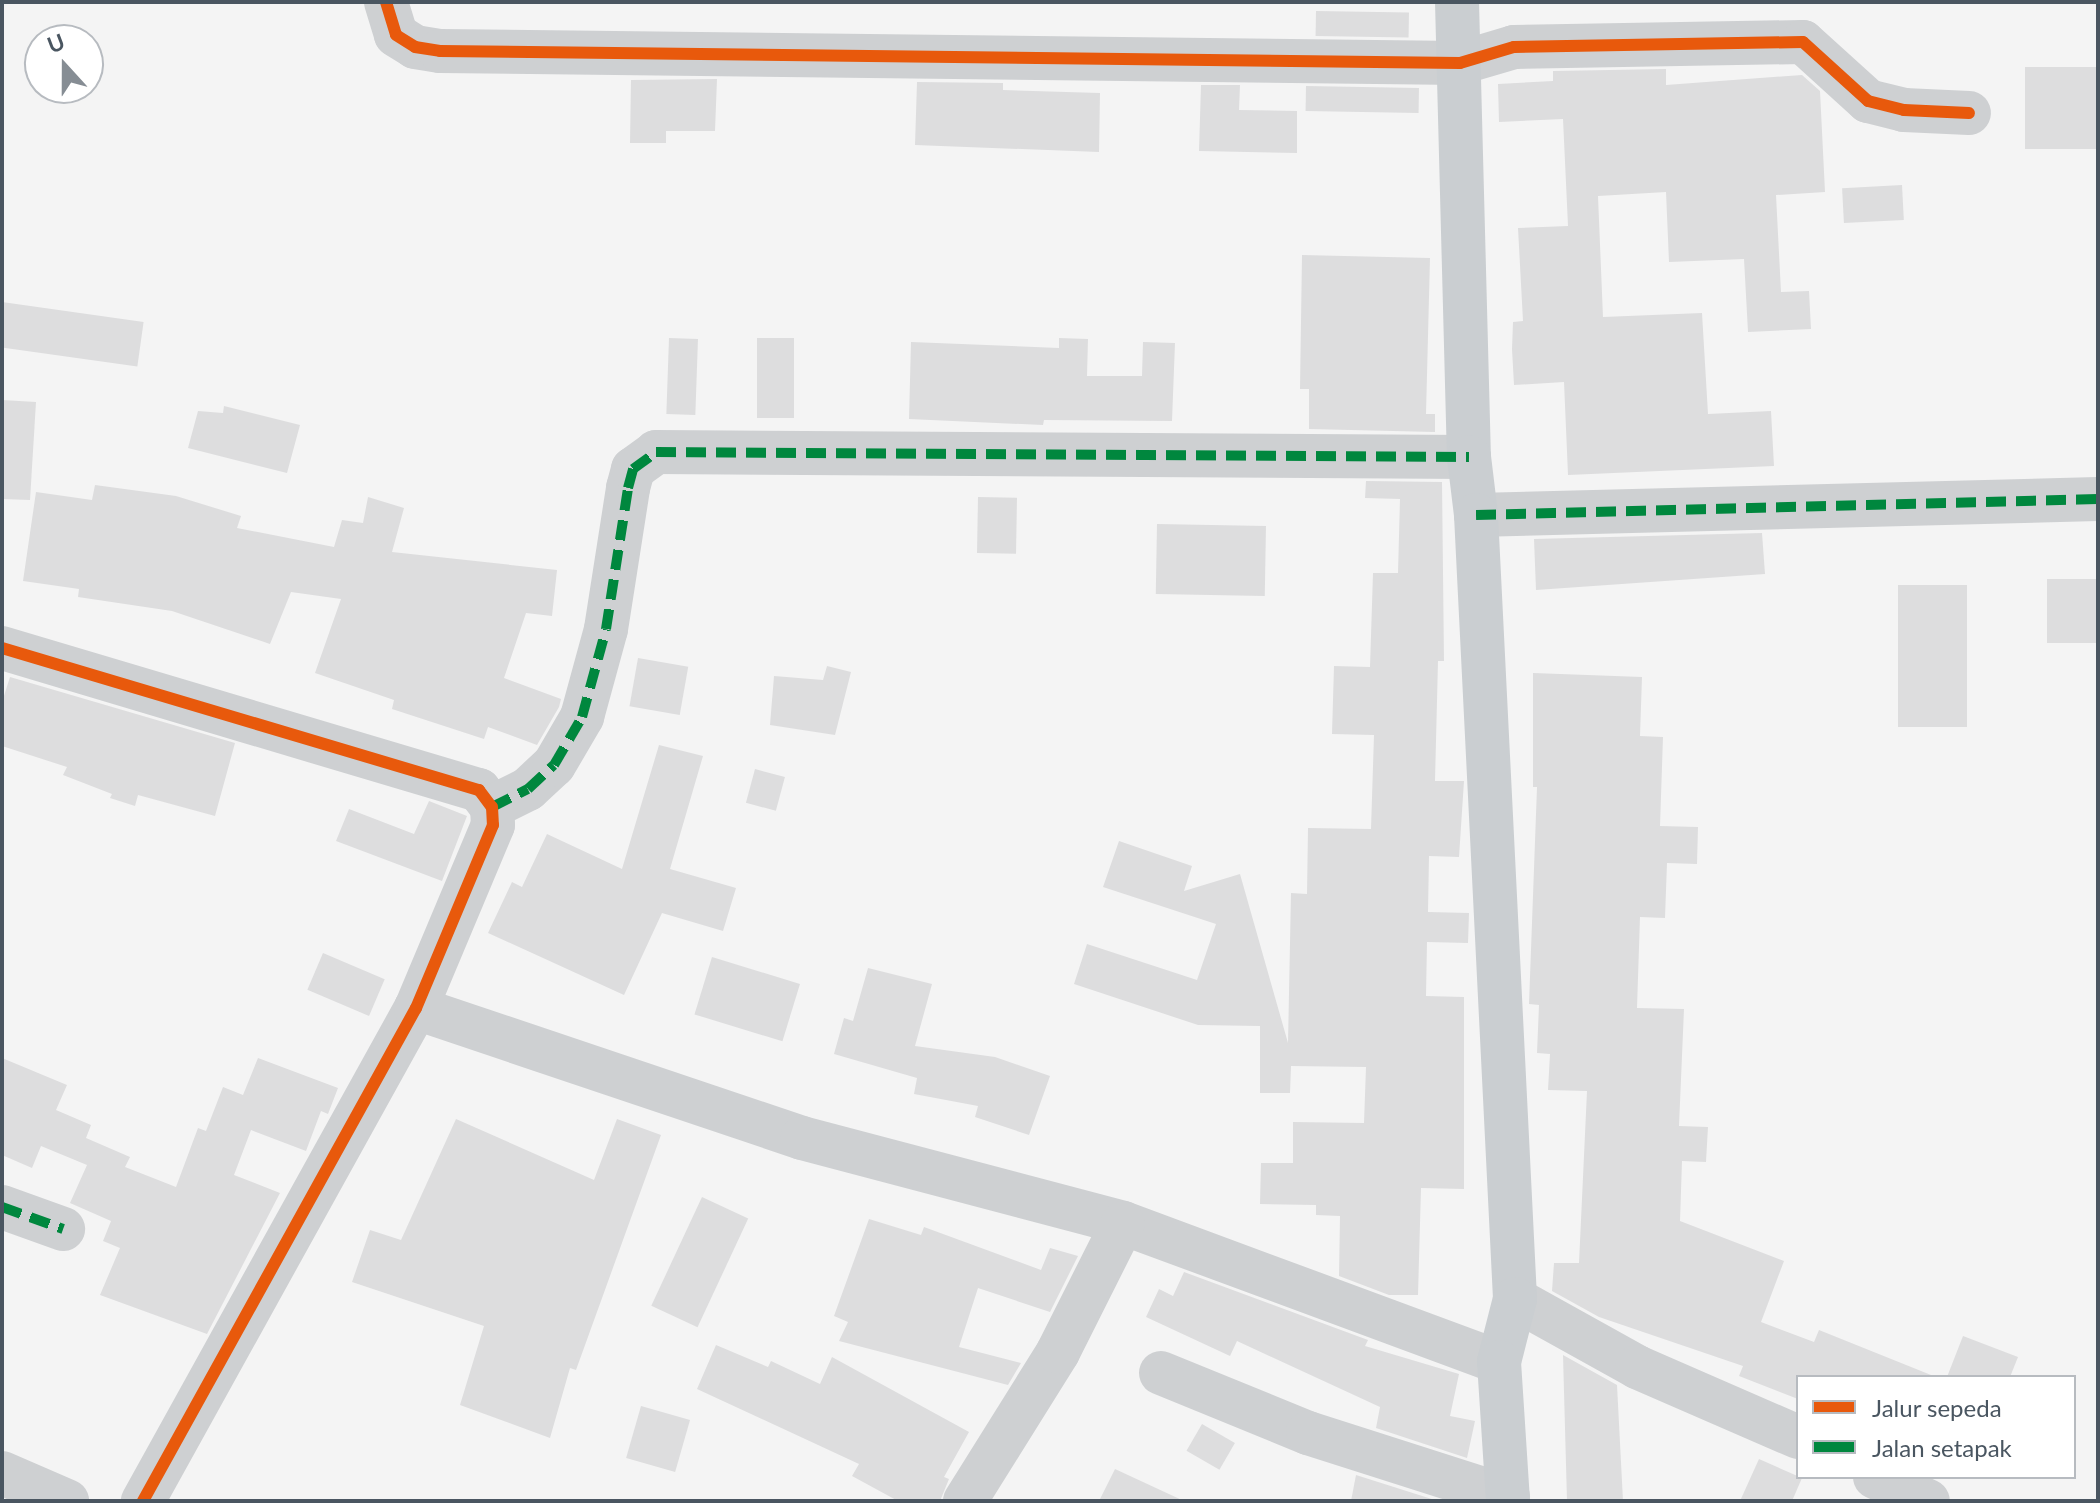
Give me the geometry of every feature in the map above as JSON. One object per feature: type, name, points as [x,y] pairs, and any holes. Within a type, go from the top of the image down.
[{"type":"main road","points":[[1457,2],[1469,457],[1476,515],[1515,1299],[1499,1362],[1508,1499]]},
{"type":"street","points":[[386,2],[396,35],[415,47],[440,51],[1460,63],[1514,47],[1803,42],[1868,101],[1904,110],[1969,113]]},
{"type":"street","points":[[492,807],[528,789],[554,765],[582,717],[606,629],[633,469],[656,452],[1469,457]]},
{"type":"street","points":[[1476,515],[2098,499]]},
{"type":"street","points":[[2,648],[479,790],[492,807],[493,825],[416,1008],[143,1501]]},
{"type":"street","points":[[416,1008],[802,1138],[1123,1223],[1499,1362]]},
{"type":"street","points":[[2,1207],[63,1229]]},
{"type":"street","points":[[965,1501],[1058,1352],[1123,1223]]},
{"type":"street","points":[[1515,1299],[1637,1367],[1796,1436]]},
{"type":"street","points":[[1161,1373],[1308,1433],[1508,1499]]},
{"type":"street","points":[[2,1473],[67,1501]]},
{"type":"street","points":[[1879,1479],[1928,1501]]},
{"type":"building","points":[[1316,11],[1409,13],[1409,38],[1316,36]]},
{"type":"building","points":[[2025,67],[2098,67],[2098,149],[2025,149]]},
{"type":"building","points":[[1666,69],[1666,85],[1802,75],[1820,91],[1825,192],[1776,195],[1781,292],[1809,291],[1811,329],[1748,332],[1744,259],[1669,262],[1666,192],[1598,196],[1603,317],[1702,313],[1708,414],[1771,411],[1774,466],[1568,475],[1564,382],[1514,385],[1512,349],[1513,322],[1523,321],[1518,228],[1568,226],[1563,119],[1499,122],[1498,84],[1553,81],[1553,71]]},
{"type":"building","points":[[717,79],[715,131],[666,131],[666,143],[630,143],[631,80]]},
{"type":"building","points":[[917,82],[1003,83],[1003,90],[1100,93],[1099,152],[915,145]]},
{"type":"building","points":[[1201,85],[1240,85],[1239,110],[1297,111],[1297,153],[1199,151]]},
{"type":"building","points":[[1306,86],[1419,88],[1419,113],[1306,111]]},
{"type":"building","points":[[1902,185],[1904,220],[1844,223],[1842,188]]},
{"type":"building","points":[[1302,255],[1430,258],[1426,414],[1435,414],[1435,432],[1309,429],[1309,389],[1300,389]]},
{"type":"building","points":[[2,302],[144,322],[137,366],[2,347]]},
{"type":"building","points":[[669,338],[698,339],[695,415],[666,414]]},
{"type":"building","points":[[757,338],[794,338],[794,418],[757,418]]},
{"type":"building","points":[[1059,338],[1088,339],[1087,376],[1142,376],[1143,342],[1175,343],[1172,421],[1044,420],[1043,425],[909,419],[911,342],[1059,348]]},
{"type":"building","points":[[2,400],[36,402],[30,500],[2,499]]},
{"type":"building","points":[[224,406],[300,425],[287,473],[188,448],[198,411],[223,413]]},
{"type":"building","points":[[1366,481],[1442,482],[1444,661],[1438,661],[1435,781],[1464,781],[1459,857],[1429,856],[1428,912],[1469,913],[1468,943],[1427,942],[1426,996],[1464,997],[1464,1189],[1421,1188],[1418,1295],[1389,1295],[1339,1276],[1340,1216],[1316,1215],[1316,1205],[1260,1204],[1261,1163],[1293,1163],[1293,1122],[1364,1123],[1366,1067],[1291,1066],[1290,1093],[1260,1093],[1260,1026],[1198,1025],[1074,984],[1087,944],[1197,980],[1216,924],[1103,887],[1119,841],[1192,866],[1184,891],[1240,874],[1288,1043],[1291,893],[1307,894],[1308,828],[1371,829],[1374,735],[1332,734],[1334,666],[1370,667],[1373,573],[1398,573],[1400,499],[1365,498]]},
{"type":"building","points":[[95,485],[176,496],[241,516],[237,528],[334,547],[342,520],[363,523],[368,497],[404,508],[392,552],[557,570],[552,616],[526,613],[504,678],[561,699],[559,707],[537,745],[488,727],[484,739],[392,709],[394,700],[315,673],[341,599],[291,592],[270,644],[172,611],[78,597],[79,589],[23,581],[36,492],[92,500]]},
{"type":"building","points":[[978,497],[1017,498],[1016,554],[977,553]]},
{"type":"building","points":[[1157,524],[1266,526],[1265,596],[1156,594]]},
{"type":"building","points":[[1762,533],[1765,574],[1536,590],[1534,539]]},
{"type":"building","points":[[2047,579],[2098,579],[2098,643],[2047,643]]},
{"type":"building","points":[[1898,585],[1967,585],[1967,727],[1898,727]]},
{"type":"building","points":[[638,658],[688,667],[680,715],[629,706]]},
{"type":"building","points":[[827,666],[851,672],[835,735],[770,725],[774,676],[823,680]]},
{"type":"building","points":[[1533,673],[1642,677],[1640,736],[1663,737],[1660,826],[1698,827],[1697,864],[1667,863],[1665,918],[1640,917],[1637,1008],[1684,1009],[1679,1126],[1708,1127],[1706,1162],[1682,1161],[1680,1221],[1784,1261],[1761,1322],[1814,1342],[1819,1330],[1931,1375],[1796,1375],[1796,1398],[1739,1376],[1743,1366],[1599,1317],[1552,1291],[1554,1263],[1579,1263],[1587,1091],[1548,1090],[1550,1054],[1537,1053],[1539,1005],[1529,1004],[1537,787],[1533,787]]},
{"type":"building","points":[[10,677],[235,743],[215,816],[138,795],[135,806],[110,798],[112,794],[63,775],[67,767],[2,746],[2,702]]},
{"type":"building","points":[[659,745],[703,756],[670,869],[736,888],[723,931],[662,913],[624,995],[488,933],[512,882],[522,887],[547,834],[622,869]]},
{"type":"building","points":[[755,769],[785,777],[776,811],[746,803]]},
{"type":"building","points":[[429,801],[467,816],[442,881],[336,841],[349,809],[414,834]]},
{"type":"building","points":[[323,953],[385,979],[369,1016],[307,990]]},
{"type":"building","points":[[712,957],[800,984],[782,1041],[694,1014]]},
{"type":"building","points":[[868,968],[932,984],[915,1046],[995,1057],[1050,1076],[1029,1135],[975,1117],[978,1106],[914,1094],[917,1078],[834,1054],[844,1018],[853,1021]]},
{"type":"building","points":[[2,1058],[67,1085],[56,1110],[91,1125],[86,1138],[130,1157],[125,1167],[176,1187],[198,1128],[206,1131],[223,1087],[243,1095],[258,1058],[338,1088],[328,1114],[321,1111],[306,1151],[251,1130],[234,1175],[280,1193],[207,1334],[100,1295],[120,1248],[103,1241],[111,1221],[70,1203],[87,1165],[41,1146],[32,1168],[2,1155]]},
{"type":"building","points":[[456,1119],[594,1180],[617,1119],[661,1135],[576,1370],[570,1368],[550,1438],[460,1405],[484,1326],[352,1282],[370,1230],[401,1240]]},
{"type":"building","points":[[702,1197],[748,1219],[698,1327],[651,1306]]},
{"type":"building","points":[[869,1219],[921,1235],[924,1227],[1041,1270],[1050,1248],[1078,1256],[1050,1312],[978,1288],[959,1347],[1021,1363],[1008,1385],[839,1341],[848,1322],[834,1316]]},
{"type":"building","points":[[1184,1272],[1368,1340],[1365,1346],[1459,1374],[1450,1416],[1475,1421],[1467,1458],[1376,1428],[1380,1407],[1237,1341],[1230,1356],[1146,1317],[1159,1289],[1173,1296]]},
{"type":"building","points":[[1963,1336],[2018,1357],[2011,1375],[1948,1375]]},
{"type":"building","points":[[716,1345],[768,1367],[771,1361],[820,1384],[832,1357],[969,1432],[944,1477],[949,1479],[940,1501],[898,1501],[852,1476],[859,1464],[697,1389]]},
{"type":"building","points":[[1563,1355],[1617,1385],[1623,1501],[1567,1501]]},
{"type":"building","points":[[641,1406],[690,1420],[675,1472],[626,1458]]},
{"type":"building","points":[[1202,1424],[1235,1443],[1219,1470],[1186,1451]]},
{"type":"building","points":[[1759,1459],[1802,1479],[1792,1501],[1740,1501]]},
{"type":"building","points":[[1115,1469],[1184,1501],[1099,1501]]},
{"type":"building","points":[[1356,1475],[1438,1501],[1351,1501]]},
{"type":"marked path","points":[[492,807],[528,789],[554,765],[582,717],[606,629],[633,469],[656,452],[1469,457]]},
{"type":"marked path","points":[[1476,515],[2098,499]]},
{"type":"marked path","points":[[2,1207],[63,1229]]},
{"type":"cycle path","points":[[386,2],[396,35],[415,47],[440,51],[1460,63],[1514,47],[1803,42],[1868,101],[1904,110],[1969,113]]},
{"type":"cycle path","points":[[2,648],[479,790],[492,807],[493,825],[416,1008],[143,1501]]}]
